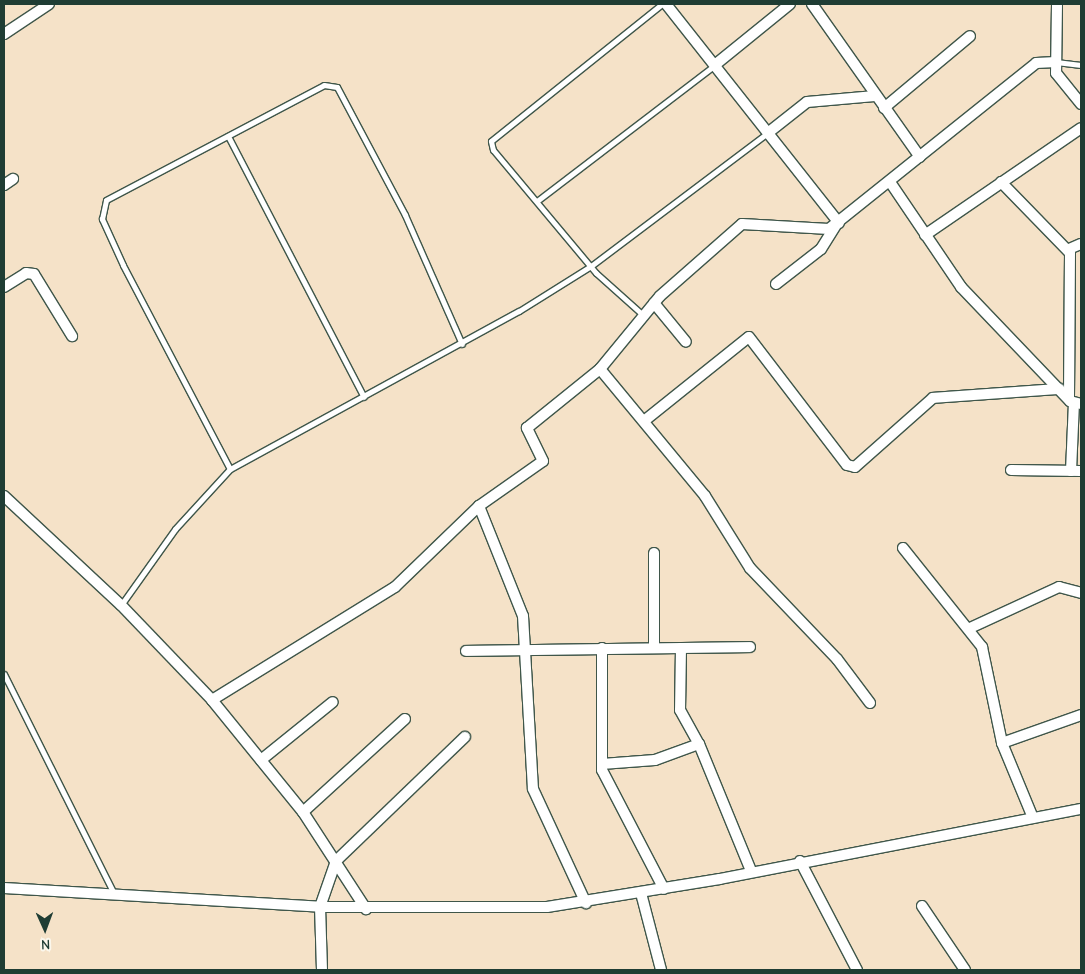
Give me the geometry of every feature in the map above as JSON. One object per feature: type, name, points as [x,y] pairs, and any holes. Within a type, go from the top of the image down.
[{"type":"street","points":[[4,34],[49,4]]},
{"type":"street","points":[[664,4],[716,64],[837,224]]},
{"type":"street","points":[[716,64],[790,4]]},
{"type":"street","points":[[812,4],[875,96],[920,157]]},
{"type":"street","points":[[1057,4],[1056,62],[1058,77],[1081,104]]},
{"type":"street","points":[[884,108],[970,36]]},
{"type":"street","points":[[776,284],[821,249],[837,224],[1041,60],[1056,62]]},
{"type":"street","points":[[769,132],[807,102],[875,96]]},
{"type":"street","points":[[925,235],[1081,128]]},
{"type":"street","points":[[890,182],[961,287],[1060,389],[1075,402]]},
{"type":"street","points":[[1001,182],[1068,249],[1072,298],[1076,471],[1011,470]]},
{"type":"street","points":[[212,700],[395,587],[478,506],[542,461],[526,430],[600,369],[654,303],[742,224],[816,231],[837,224]]},
{"type":"street","points":[[1068,249],[1081,244]]},
{"type":"street","points":[[4,287],[26,273],[34,274],[72,336]]},
{"type":"street","points":[[654,303],[686,342]]},
{"type":"street","points":[[644,421],[750,337],[847,464],[854,467],[933,398],[1060,389]]},
{"type":"street","points":[[600,369],[705,496],[750,568],[837,659],[870,703]]},
{"type":"street","points":[[4,496],[121,605],[212,700],[303,812],[366,909]]},
{"type":"street","points":[[478,506],[521,611],[528,650],[533,789],[586,903]]},
{"type":"street","points":[[903,548],[970,628],[984,653],[1002,743],[1034,818]]},
{"type":"street","points":[[654,553],[654,647]]},
{"type":"street","points":[[970,628],[1059,586],[1081,593]]},
{"type":"street","points":[[466,651],[750,647]]},
{"type":"street","points":[[602,648],[602,764],[664,889]]},
{"type":"street","points":[[680,648],[678,701],[699,744],[751,871]]},
{"type":"street","points":[[261,760],[333,702]]},
{"type":"street","points":[[1002,743],[1081,715]]},
{"type":"street","points":[[303,812],[405,719]]},
{"type":"street","points":[[322,970],[320,907],[336,861],[465,737]]},
{"type":"street","points":[[602,764],[655,760],[699,744]]},
{"type":"street","points":[[4,888],[366,909],[508,909],[586,903],[1081,809]]},
{"type":"street","points":[[800,862],[858,970]]},
{"type":"street","points":[[641,893],[661,970]]},
{"type":"street","points":[[922,906],[966,970]]},
{"type":"lane","points":[[643,315],[591,266],[493,150],[491,141],[664,4]]},
{"type":"lane","points":[[1056,62],[1081,66]]},
{"type":"lane","points":[[536,201],[716,64]]},
{"type":"lane","points":[[230,469],[123,265],[101,211],[106,200],[324,85],[337,87],[405,215],[462,344]]},
{"type":"lane","points":[[121,605],[175,529],[230,469],[462,344],[591,266],[769,132]]},
{"type":"lane","points":[[228,136],[364,397]]},
{"type":"lane","points":[[4,674],[114,894]]}]
